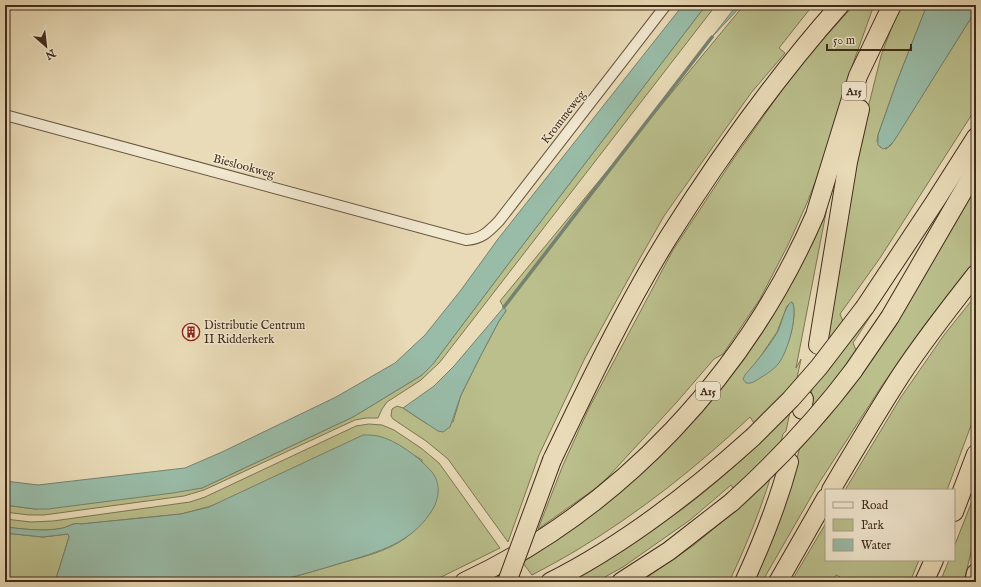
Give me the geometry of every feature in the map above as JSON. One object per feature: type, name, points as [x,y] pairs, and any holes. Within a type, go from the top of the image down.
[{"type":"highway","points":[[507,582],[552,460],[608,346],[668,238],[734,139],[798,55],[840,5]]},
{"type":"highway","name":"A15","points":[[818,345],[848,162],[863,94],[892,5]]},
{"type":"highway","name":"A15","points":[[464,582],[525,549],[590,505],[627,474],[662,442],[700,401],[745,343],[770,304],[815,215],[858,76],[892,5]]},
{"type":"highway","points":[[551,581],[611,546],[694,488],[753,437],[790,399],[819,367],[865,307],[936,200],[976,136]]},
{"type":"highway","points":[[621,582],[669,551],[732,502],[779,458],[816,418],[853,371],[890,317],[976,169]]},
{"type":"highway","points":[[832,489],[858,443],[902,374],[936,325],[976,274]]},
{"type":"highway","points":[[955,509],[976,454]]},
{"type":"highway","points":[[744,582],[773,514],[789,462]]},
{"type":"highway","points":[[778,582],[825,500]]},
{"type":"highway","points":[[924,582],[934,561]]},
{"type":"highway","points":[[974,582],[976,573]]},
{"type":"street","name":"Krommeweg","points":[[476,239],[490,230],[499,220],[666,5]]},
{"type":"street","name":"Bieslookweg","points":[[5,115],[458,238],[466,240],[476,239]]},
{"type":"green space","points":[[706,5],[716,5],[440,362],[421,380],[387,402],[378,418],[355,420],[204,490],[184,496],[44,515],[5,512],[5,505],[35,509],[202,488],[353,417],[422,375],[433,364]]},
{"type":"green space","points":[[744,5],[813,5],[779,48],[785,53],[751,93],[664,216],[635,267],[585,358],[539,455],[508,542],[448,459],[426,441],[393,419],[391,416],[392,409],[397,406],[403,408],[427,424],[453,422],[461,395],[499,321],[506,311],[500,301]]},
{"type":"green space","points":[[854,5],[874,5],[851,69],[829,146],[807,203],[788,245],[760,299],[723,354],[714,359],[607,478],[596,488],[538,529],[563,465],[589,408],[673,250],[734,158],[799,66]]},
{"type":"green space","points":[[900,5],[927,5],[878,135],[877,141],[880,147],[886,149],[891,145],[976,10],[976,108],[880,258],[840,314],[848,333],[899,272],[853,343],[862,364],[976,179],[976,260],[927,322],[883,384],[819,483],[762,582],[752,582],[791,480],[803,436],[861,136],[881,56]]},
{"type":"green space","points":[[831,187],[796,368],[801,359],[786,431],[783,434],[760,509],[729,582],[640,582],[694,545],[743,504],[731,485],[690,520],[623,567],[596,582],[566,582],[617,552],[680,511],[741,461],[764,439],[750,417],[689,471],[645,505],[600,536],[532,575],[519,558],[702,406]],"holes":[[[791,302],[793,303],[793,326],[786,349],[779,362],[758,360],[777,332],[787,306]]]},
{"type":"green space","points":[[976,295],[976,412],[947,489],[846,489],[901,397],[944,335]]},
{"type":"green space","points":[[369,424],[382,425],[394,430],[421,448],[439,463],[500,548],[431,582],[274,582],[382,551],[407,537],[414,531],[422,460],[390,441],[208,507],[181,514],[72,524],[63,528],[49,530],[5,527],[5,519],[31,522],[53,521],[190,502],[205,497],[356,426]]},
{"type":"green space","points":[[976,491],[976,530],[964,582],[940,582],[949,561],[955,561],[955,544]]},
{"type":"green space","points":[[825,525],[825,561],[919,561],[910,582],[837,582],[840,577],[836,575],[832,582],[791,582]]},
{"type":"green space","points":[[5,533],[43,537],[68,534],[69,537],[55,582],[5,582]]},
{"type":"green space","points":[[512,565],[522,580],[518,582],[478,582]]},
{"type":"water","points":[[683,5],[706,5],[433,364],[422,375],[353,417],[202,488],[48,509],[35,509],[5,505],[5,481],[38,485],[185,468],[222,452],[336,397],[395,363],[425,335],[461,290],[498,239]]},
{"type":"water","points":[[737,5],[742,5],[712,37]]},
{"type":"water","points":[[927,5],[976,5],[976,10],[894,141],[888,147],[883,149],[878,145],[878,135]]},
{"type":"water","points":[[791,302],[793,303],[794,310],[793,326],[786,350],[779,363],[768,373],[753,382],[746,383],[743,379],[745,375],[774,339]]},
{"type":"water","points":[[504,307],[506,311],[499,321],[461,395],[450,427],[443,432],[438,431],[403,408],[434,386],[454,366]]},
{"type":"water","points":[[363,435],[378,436],[400,445],[414,455],[431,471],[436,479],[438,488],[434,507],[426,519],[416,529],[406,538],[394,544],[368,555],[274,582],[55,582],[69,537],[68,534],[43,537],[5,533],[5,527],[49,530],[63,528],[72,524],[181,514],[209,507]]},
{"type":"waterway","points":[[504,307],[712,37]]},
{"type":"place","name":"Distributie Centrum II Ridderkerk","points":[[191,332]]}]
